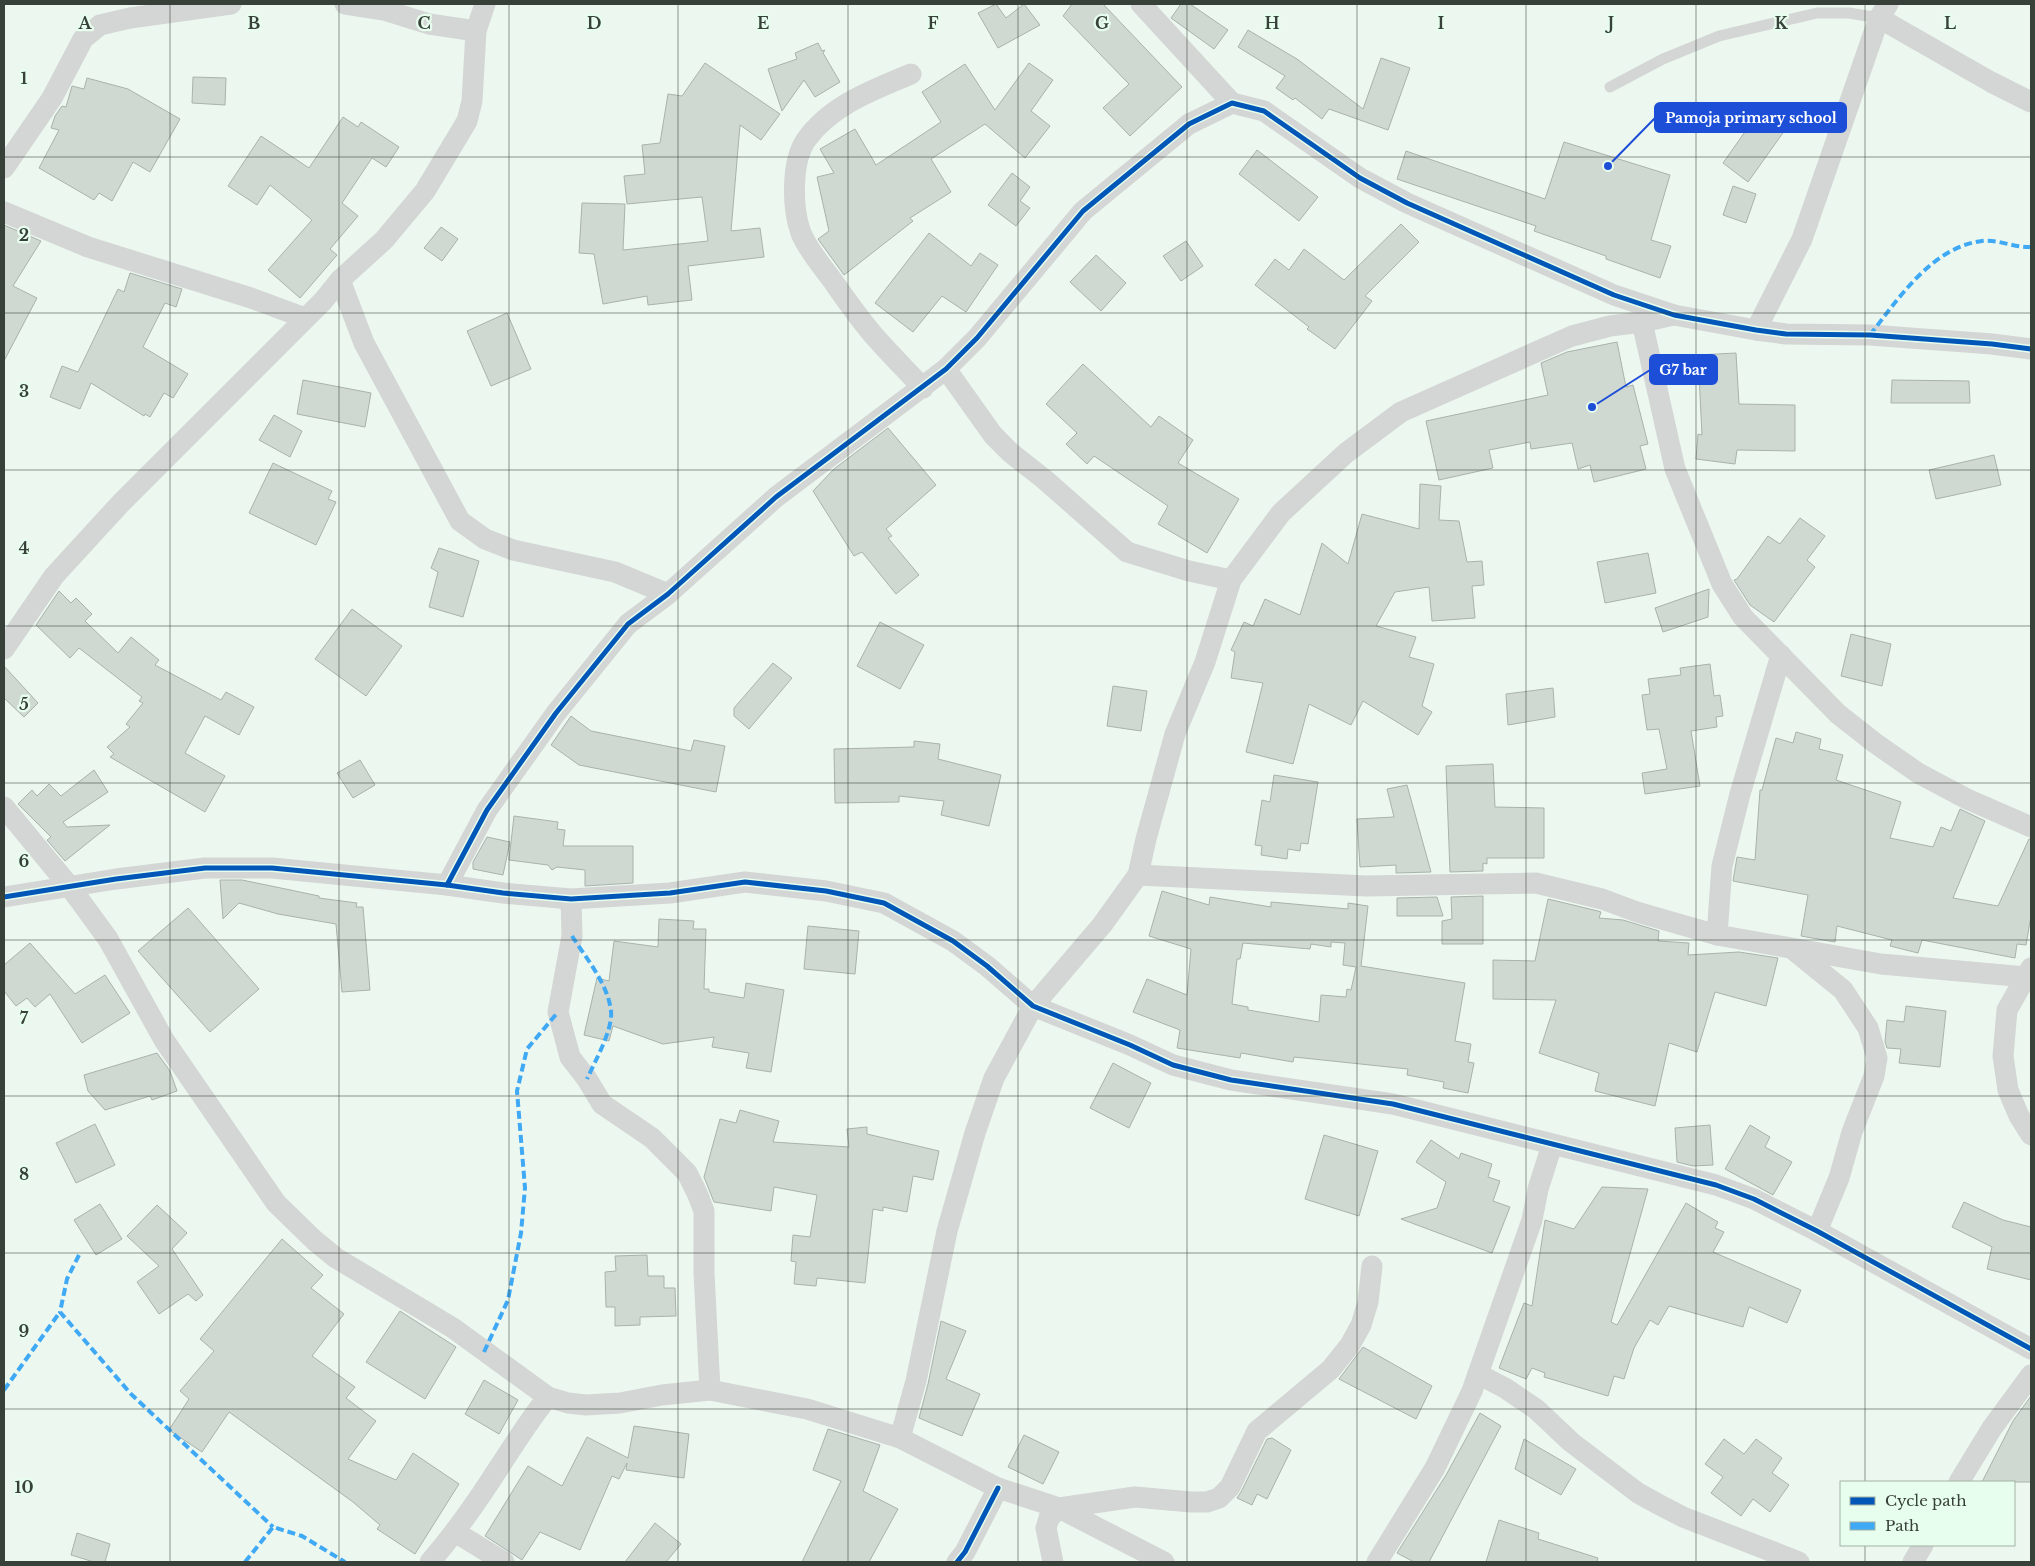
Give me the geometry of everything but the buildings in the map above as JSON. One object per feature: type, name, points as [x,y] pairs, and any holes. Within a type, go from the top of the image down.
[{"type":"street","points":[[4,168],[52,98],[83,39],[100,25],[130,18],[230,4]]},
{"type":"street","points":[[345,4],[384,10],[429,24],[476,31]]},
{"type":"street","points":[[420,4],[429,24]]},
{"type":"street","points":[[4,649],[54,576],[120,503],[323,301],[340,280],[384,240],[425,191],[467,121],[472,101],[476,31],[485,4]]},
{"type":"street","points":[[1141,4],[1232,103],[1264,111],[1360,178],[1407,203],[1614,296],[1674,315],[1786,334],[1870,335],[1992,344],[2031,350]]},
{"type":"street","points":[[1756,330],[1802,239],[1884,11],[1991,82],[2031,102]]},
{"type":"street","points":[[911,74],[861,94],[816,129],[805,141],[800,156],[794,189],[796,210],[802,233],[822,265],[875,337],[923,388]]},
{"type":"street","points":[[447,885],[486,810],[556,712],[628,624],[668,594],[776,497],[946,370],[977,338],[1083,211],[1188,124],[1232,103]]},
{"type":"street","points":[[4,212],[88,247],[251,298],[305,318]]},
{"type":"street","points":[[340,280],[364,343],[460,521],[485,539],[513,550],[615,572],[668,594]]},
{"type":"street","points":[[900,1438],[916,1381],[948,1230],[974,1133],[994,1078],[1033,1006],[1102,925],[1138,875],[1175,734],[1205,662],[1231,580],[1281,513],[1346,453],[1401,412],[1572,336],[1610,326],[1674,315]]},
{"type":"street","points":[[1642,322],[1675,469],[1695,521],[1730,598],[1743,616],[1838,714],[1918,773],[1967,799],[2031,827]]},
{"type":"street","points":[[946,370],[993,435],[1011,453],[1044,479],[1127,552],[1231,580]]},
{"type":"street","points":[[1717,935],[1722,866],[1740,794],[1781,655]]},
{"type":"street","points":[[4,808],[70,887],[108,939],[164,1040],[276,1203],[314,1240],[336,1258],[453,1328],[548,1397],[568,1403],[586,1405],[620,1403],[662,1395],[710,1390],[807,1409],[900,1438],[998,1488],[1059,1508],[1164,1562]]},
{"type":"street","points":[[4,898],[116,879],[205,868],[272,868],[571,899],[670,893],[745,882],[826,891],[884,902],[953,941],[988,966],[1033,1006],[1130,1044],[1173,1065],[1231,1080],[1393,1104],[1716,1185],[1754,1199],[1817,1231],[2031,1349]]},
{"type":"street","points":[[1138,875],[1366,886],[1536,883],[1602,900],[1717,935],[1794,950],[1882,964],[2028,972],[2008,1010],[2003,1056],[2008,1090],[2019,1116],[2031,1135]]},
{"type":"street","points":[[571,899],[572,936],[558,1012],[570,1057],[587,1079],[602,1104],[652,1138],[687,1174],[698,1193],[704,1211],[704,1273],[710,1390]]},
{"type":"street","points":[[1794,950],[1843,990],[1868,1028],[1877,1058],[1874,1076],[1852,1132],[1840,1178],[1817,1231]]},
{"type":"street","points":[[1377,1562],[1435,1468],[1472,1391],[1532,1220],[1538,1189],[1552,1145]]},
{"type":"street","points":[[1053,1562],[1046,1528],[1049,1518],[1059,1508],[1135,1497],[1191,1502],[1207,1502],[1220,1498],[1230,1486],[1257,1431],[1331,1369],[1350,1345],[1361,1325],[1368,1302],[1372,1266]]},
{"type":"street","points":[[1478,1374],[1505,1388],[1536,1409],[1571,1442],[1630,1487],[1658,1504],[1683,1517],[1799,1562]]},
{"type":"street","points":[[1960,1481],[1992,1428],[2031,1375]]},
{"type":"street","points":[[430,1562],[455,1532],[498,1470],[525,1426],[548,1397]]},
{"type":"street","points":[[957,1562],[965,1552],[998,1488]]},
{"type":"street","points":[[455,1532],[504,1562]]},
{"type":"street","points":[[1913,1562],[1922,1546]]},
{"type":"lane","points":[[1610,87],[1663,59],[1719,36],[1817,13],[1884,11]]},
{"type":"marked path","points":[[1870,335],[1892,306],[1918,277],[1947,253],[1964,245],[1982,241],[2031,247]]},
{"type":"marked path","points":[[572,936],[601,981],[606,991],[611,1011],[611,1019],[606,1036],[587,1079]]},
{"type":"marked path","points":[[484,1352],[508,1300],[521,1233],[525,1188],[517,1091],[527,1049],[558,1012]]},
{"type":"marked path","points":[[79,1255],[67,1279],[60,1312],[131,1394],[273,1527]]},
{"type":"marked path","points":[[4,1390],[60,1312]]},
{"type":"marked path","points":[[245,1562],[273,1527],[302,1536],[345,1562]]},
{"type":"cycle path","points":[[447,885],[487,810],[556,713],[628,624],[668,594],[776,497],[946,369],[977,338],[1083,211],[1189,124],[1232,103],[1264,111],[1360,178],[1407,203],[1614,295],[1674,315],[1786,334],[1870,335],[1992,344],[2031,349]]},
{"type":"cycle path","points":[[4,897],[116,879],[205,868],[272,868],[571,899],[670,893],[745,882],[826,891],[884,903],[953,941],[987,966],[1033,1006],[1130,1045],[1173,1065],[1231,1080],[1393,1104],[1716,1185],[1754,1199],[1817,1231],[2031,1349]]},
{"type":"cycle path","points":[[957,1562],[965,1552],[998,1488]]},
{"type":"place","name":"Pamoja primary school","points":[[1608,166]]},
{"type":"place","name":"G7 bar","points":[[1592,407]]}]
